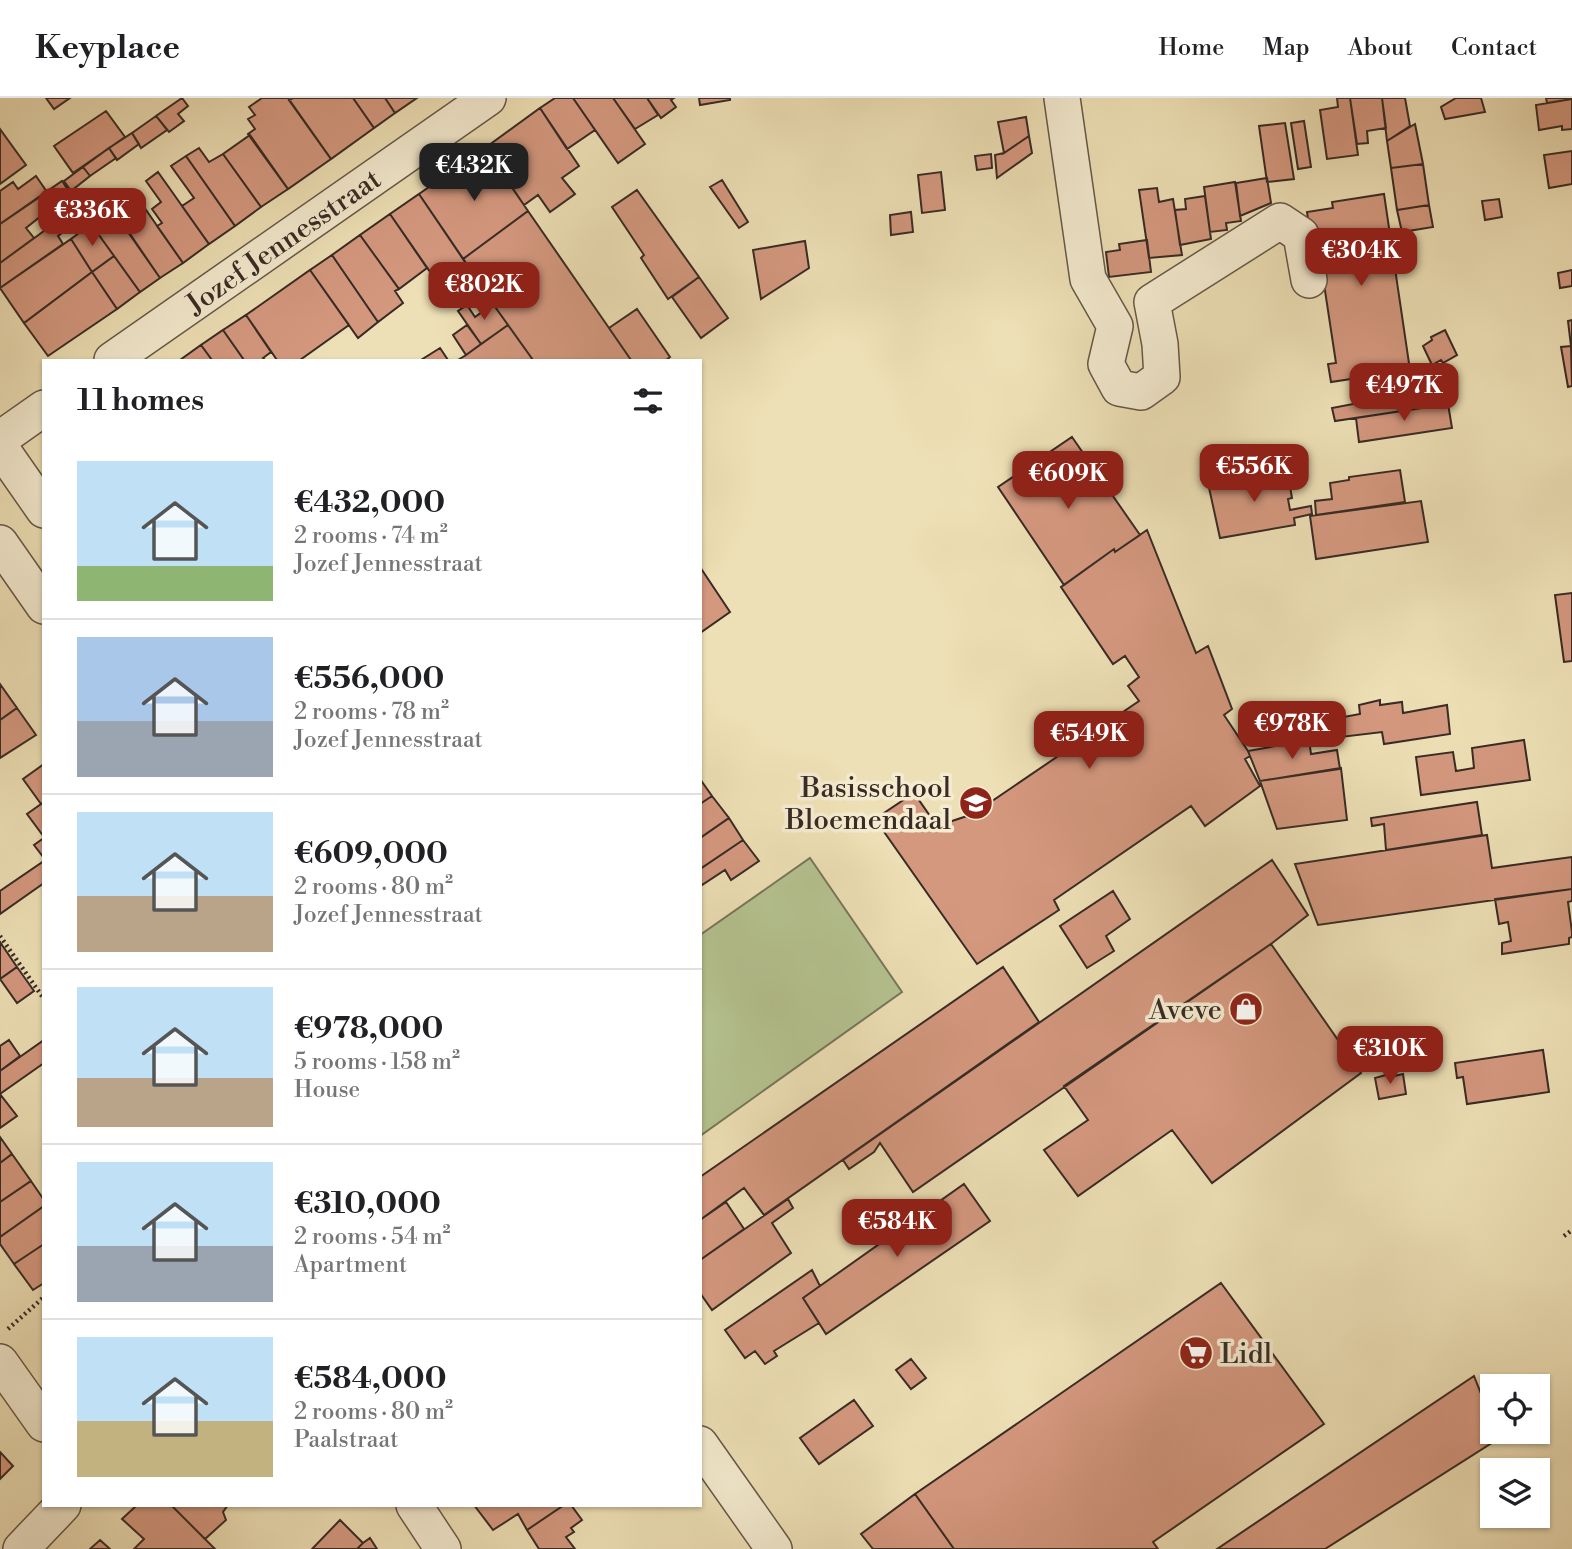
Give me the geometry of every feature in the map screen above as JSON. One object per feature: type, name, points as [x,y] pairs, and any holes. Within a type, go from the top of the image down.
[{"type":"street","name":"Jozef Jennesstraat","points":[[113,359],[488,98]]},
{"type":"street","points":[[1062,98],[1088,279],[1115,326],[1106,364],[1119,388],[1141,392],[1162,377],[1160,344],[1152,302]]},
{"type":"street","points":[[1115,326],[1280,221],[1301,235],[1309,280]]},
{"type":"street","points":[[0,439],[42,409]]},
{"type":"street","points":[[0,447],[42,507]]},
{"type":"street","points":[[0,543],[42,603]]},
{"type":"street","points":[[0,1362],[42,1421]]},
{"type":"street","points":[[702,1447],[774,1549]]},
{"type":"street","points":[[20,1549],[61,1507]]},
{"type":"street","points":[[415,1507],[443,1549]]},
{"type":"path","points":[[0,936],[42,996]]},
{"type":"path","points":[[1564,1236],[1572,1230]]},
{"type":"path","points":[[0,1335],[42,1299]]},
{"type":"green space","points":[[810,858],[902,992],[702,1135],[702,934]]},
{"type":"building","points":[[46,98],[70,98],[54,109]]},
{"type":"building","points":[[182,98],[188,106],[178,114],[184,121],[169,132],[156,116]]},
{"type":"building","points":[[262,98],[288,98],[331,159],[288,189],[248,134],[255,129],[248,119],[255,115],[249,107]]},
{"type":"building","points":[[353,98],[374,128],[331,159],[289,100]]},
{"type":"building","points":[[353,98],[385,98],[395,113],[374,128]]},
{"type":"building","points":[[385,98],[417,98],[395,113]]},
{"type":"building","points":[[555,98],[573,98],[595,130],[567,149],[540,108]]},
{"type":"building","points":[[573,98],[613,98],[645,144],[618,163]]},
{"type":"building","points":[[613,98],[647,98],[658,115],[635,129]]},
{"type":"building","points":[[647,98],[674,98],[671,100],[676,107],[661,118]]},
{"type":"building","points":[[699,98],[730,98],[730,100],[700,105]]},
{"type":"building","points":[[1337,98],[1350,98],[1358,155],[1327,159],[1320,110],[1338,107]]},
{"type":"building","points":[[1350,98],[1382,98],[1386,128],[1367,131],[1368,143],[1357,144]]},
{"type":"building","points":[[1382,98],[1405,98],[1410,126],[1387,141]]},
{"type":"building","points":[[1456,98],[1481,98],[1485,112],[1445,119],[1441,107]]},
{"type":"building","points":[[1546,98],[1572,98],[1572,99],[1547,103]]},
{"type":"building","points":[[1572,99],[1572,129],[1562,130],[1562,126],[1539,130],[1536,105]]},
{"type":"building","points":[[540,108],[579,166],[562,178],[575,194],[550,212],[538,195],[524,205],[485,148]]},
{"type":"building","points":[[106,111],[125,137],[73,173],[54,146]]},
{"type":"building","points":[[156,116],[167,130],[141,148],[132,133]]},
{"type":"building","points":[[1026,117],[1029,136],[1004,153],[998,122]]},
{"type":"building","points":[[1304,121],[1311,167],[1298,169],[1291,123]]},
{"type":"building","points":[[1285,123],[1294,179],[1267,182],[1259,126]]},
{"type":"building","points":[[1415,124],[1423,164],[1391,168],[1387,141]]},
{"type":"building","points":[[0,129],[26,165],[0,184]]},
{"type":"building","points":[[132,133],[139,144],[117,160],[109,148]]},
{"type":"building","points":[[250,135],[288,189],[261,207],[223,154]]},
{"type":"building","points":[[1029,136],[1032,153],[997,178],[995,155],[1004,153]]},
{"type":"building","points":[[109,148],[116,158],[90,176],[83,167]]},
{"type":"building","points":[[199,148],[209,162],[223,154],[261,207],[235,226],[186,156]]},
{"type":"building","points":[[485,148],[528,211],[463,259],[419,194]]},
{"type":"building","points":[[1572,151],[1572,184],[1549,188],[1544,155]]},
{"type":"building","points":[[991,154],[992,168],[977,170],[975,156]]},
{"type":"building","points":[[186,156],[235,226],[209,244],[182,206],[194,198],[171,166]]},
{"type":"building","points":[[1423,164],[1429,205],[1397,210],[1391,168]]},
{"type":"building","points":[[83,167],[90,176],[71,191],[64,181]]},
{"type":"building","points":[[158,172],[209,244],[183,263],[157,226],[162,223],[152,209],[161,202],[146,181]]},
{"type":"building","points":[[941,172],[945,210],[922,213],[918,175]]},
{"type":"building","points":[[36,176],[47,192],[0,224],[0,191],[13,182],[18,189]]},
{"type":"building","points":[[1267,178],[1271,203],[1240,216],[1236,183]]},
{"type":"building","points":[[722,180],[748,222],[739,228],[710,187]]},
{"type":"building","points":[[62,181],[70,193],[26,228],[34,238],[0,263],[0,224]]},
{"type":"building","points":[[1235,182],[1241,221],[1226,223],[1227,230],[1210,232],[1204,187]]},
{"type":"building","points":[[1157,188],[1159,202],[1173,199],[1182,255],[1149,258],[1139,190]]},
{"type":"building","points":[[637,190],[699,277],[668,299],[641,258],[644,255],[612,207]]},
{"type":"building","points":[[419,194],[466,263],[452,272],[449,268],[435,279],[390,214]]},
{"type":"building","points":[[1384,194],[1410,370],[1331,382],[1328,364],[1336,363],[1317,238],[1311,239],[1307,212],[1333,208],[1332,202]]},
{"type":"building","points":[[1205,196],[1211,239],[1180,245],[1175,210],[1186,209],[1185,199]]},
{"type":"building","points":[[137,197],[183,263],[160,278],[115,212]]},
{"type":"building","points":[[1499,199],[1502,217],[1485,220],[1482,201]]},
{"type":"building","points":[[1429,205],[1433,227],[1402,232],[1397,210]]},
{"type":"building","points":[[112,209],[160,278],[140,292],[91,224]]},
{"type":"building","points":[[528,211],[630,359],[532,359],[463,259]]},
{"type":"building","points":[[911,212],[913,232],[891,235],[890,215]]},
{"type":"building","points":[[390,214],[427,268],[399,289],[360,235]]},
{"type":"building","points":[[66,215],[73,225],[58,236],[63,244],[0,288],[0,263]]},
{"type":"building","points":[[91,224],[114,256],[92,272],[71,239]]},
{"type":"building","points":[[360,235],[399,289],[395,291],[403,303],[378,322],[332,255]]},
{"type":"building","points":[[71,239],[92,272],[24,323],[0,288]]},
{"type":"building","points":[[1147,240],[1151,272],[1109,277],[1106,252],[1120,250],[1119,244]]},
{"type":"building","points":[[805,241],[809,268],[761,299],[753,250]]},
{"type":"building","points":[[332,255],[378,322],[358,338],[310,270]]},
{"type":"building","points":[[114,256],[140,292],[117,309],[92,272]]},
{"type":"building","points":[[310,270],[349,325],[301,359],[276,359],[246,315]]},
{"type":"building","points":[[1572,270],[1572,286],[1560,288],[1558,273]]},
{"type":"building","points":[[92,272],[117,309],[48,356],[24,323]]},
{"type":"building","points":[[699,277],[728,318],[701,338],[672,297]]},
{"type":"building","points":[[493,304],[508,325],[481,344],[458,311],[467,305],[475,317]]},
{"type":"building","points":[[637,309],[670,357],[630,359],[609,328]]},
{"type":"building","points":[[246,315],[271,352],[264,359],[243,359],[223,330]]},
{"type":"building","points":[[1572,320],[1572,346],[1571,346],[1568,321]]},
{"type":"building","points":[[467,325],[481,344],[466,355],[453,335]]},
{"type":"building","points":[[508,325],[532,359],[460,359]]},
{"type":"building","points":[[223,330],[243,359],[211,359],[201,345]]},
{"type":"building","points":[[1445,330],[1457,355],[1443,363],[1441,360],[1432,365],[1423,346],[1432,340],[1431,337]]},
{"type":"building","points":[[201,345],[211,359],[181,359]]},
{"type":"building","points":[[1571,346],[1572,386],[1568,387],[1561,347]]},
{"type":"building","points":[[440,348],[447,359],[423,359]]},
{"type":"building","points":[[1444,365],[1448,404],[1335,421],[1332,408],[1364,402],[1363,377]]},
{"type":"building","points":[[1448,404],[1452,428],[1359,442],[1356,418]]},
{"type":"building","points":[[1072,437],[1140,535],[1115,552],[1114,549],[1064,585],[998,487]]},
{"type":"building","points":[[1287,469],[1292,498],[1288,499],[1290,510],[1311,506],[1312,514],[1294,518],[1295,525],[1220,538],[1208,483]]},
{"type":"building","points":[[1400,470],[1405,502],[1316,515],[1315,501],[1332,499],[1330,483],[1349,480],[1349,477]]},
{"type":"building","points":[[1421,501],[1428,542],[1316,559],[1310,516]]},
{"type":"building","points":[[1147,530],[1196,653],[1208,646],[1232,709],[1224,715],[1248,751],[1250,756],[1245,759],[1260,786],[1205,826],[1191,806],[1054,900],[1059,910],[977,964],[875,819],[914,793],[937,826],[973,814],[1139,701],[1128,686],[1139,677],[1125,656],[1113,664],[1061,587],[1114,549],[1115,552]]},
{"type":"building","points":[[702,570],[730,612],[702,632]]},
{"type":"building","points":[[1572,593],[1572,661],[1564,662],[1555,595]]},
{"type":"building","points":[[0,684],[17,708],[0,720]]},
{"type":"building","points":[[1380,700],[1380,705],[1402,702],[1403,713],[1447,705],[1450,734],[1384,744],[1382,732],[1341,737],[1338,718],[1360,714],[1359,705]]},
{"type":"building","points":[[17,708],[36,735],[0,758],[0,720]]},
{"type":"building","points":[[1309,740],[1311,754],[1337,750],[1340,769],[1260,781],[1248,751]]},
{"type":"building","points":[[1524,740],[1530,780],[1421,795],[1416,757],[1453,752],[1456,771],[1474,768],[1472,748]]},
{"type":"building","points":[[42,765],[42,803],[41,804],[23,779]]},
{"type":"building","points":[[1341,768],[1347,820],[1277,829],[1260,781]]},
{"type":"building","points":[[702,782],[712,796],[702,803]]},
{"type":"building","points":[[712,796],[729,818],[702,837],[702,803]]},
{"type":"building","points":[[1477,802],[1482,835],[1386,850],[1384,824],[1372,826],[1371,818]]},
{"type":"building","points":[[42,803],[42,834],[27,814]]},
{"type":"building","points":[[729,818],[743,840],[702,868],[702,837]]},
{"type":"building","points":[[1487,835],[1492,868],[1572,857],[1572,889],[1318,925],[1295,864]]},
{"type":"building","points":[[42,839],[42,855],[34,845]]},
{"type":"building","points":[[743,840],[759,861],[731,880],[725,870],[702,885],[702,868]]},
{"type":"building","points":[[1272,860],[1308,915],[1271,944],[913,1192],[880,1143],[874,1152],[849,1169],[843,1160]]},
{"type":"building","points":[[42,862],[42,884],[0,914],[0,891]]},
{"type":"building","points":[[1572,889],[1572,901],[1568,902],[1572,932],[1569,944],[1502,954],[1502,943],[1511,941],[1508,922],[1499,924],[1495,899]]},
{"type":"building","points":[[1113,891],[1130,919],[1106,936],[1114,951],[1087,968],[1060,926]]},
{"type":"building","points":[[0,942],[17,967],[0,979]]},
{"type":"building","name":"Aveve","points":[[1271,944],[1361,1073],[1212,1183],[1172,1130],[1078,1196],[1044,1150],[1088,1120],[1064,1086]]},
{"type":"building","points":[[17,967],[34,991],[17,1003],[0,979]]},
{"type":"building","points":[[1003,967],[1039,1022],[764,1215],[744,1188],[702,1219],[702,1176]]},
{"type":"building","points":[[9,1040],[20,1056],[0,1071],[0,1046]]},
{"type":"building","points":[[42,1041],[42,1064],[0,1094],[0,1071]]},
{"type":"building","points":[[1543,1050],[1549,1092],[1467,1104],[1463,1077],[1457,1078],[1455,1063]]},
{"type":"building","points":[[1393,1073],[1394,1076],[1403,1074],[1406,1094],[1379,1099],[1375,1078]]},
{"type":"building","points":[[0,1094],[17,1116],[0,1128]]},
{"type":"building","points":[[0,1137],[12,1154],[0,1163]]},
{"type":"building","points":[[12,1154],[31,1181],[0,1202],[0,1163]]},
{"type":"building","points":[[31,1181],[42,1197],[42,1207],[0,1237],[0,1202]]},
{"type":"building","points":[[964,1184],[990,1221],[826,1334],[803,1298]]},
{"type":"building","points":[[788,1199],[793,1208],[772,1223],[791,1253],[712,1310],[702,1296],[702,1259]]},
{"type":"building","points":[[726,1202],[744,1229],[702,1259],[702,1219]]},
{"type":"building","points":[[42,1207],[42,1245],[14,1264],[0,1244],[0,1237]]},
{"type":"building","points":[[42,1245],[42,1284],[33,1290],[14,1264]]},
{"type":"building","points":[[812,1270],[820,1286],[803,1298],[819,1323],[774,1351],[777,1356],[765,1364],[755,1351],[745,1358],[725,1330]]},
{"type":"building","name":"Lidl","points":[[1221,1283],[1324,1424],[1153,1542],[1158,1549],[954,1549],[915,1494]]},
{"type":"building","points":[[911,1359],[926,1378],[911,1389],[896,1370]]},
{"type":"building","points":[[1474,1376],[1480,1391],[1480,1444],[1490,1444],[1325,1549],[1217,1549]]},
{"type":"building","points":[[854,1400],[873,1426],[819,1464],[800,1438]]},
{"type":"building","points":[[0,1452],[13,1466],[0,1479]]},
{"type":"building","points":[[915,1494],[954,1549],[873,1549],[861,1534]]},
{"type":"building","points":[[135,1507],[173,1507],[215,1549],[134,1549],[144,1539],[122,1519]]},
{"type":"building","points":[[173,1507],[227,1507],[223,1512],[226,1520],[205,1539]]},
{"type":"building","points":[[476,1507],[561,1507],[527,1530],[518,1514],[493,1530]]},
{"type":"building","points":[[561,1507],[572,1507],[582,1520],[571,1528],[574,1532],[566,1537],[575,1549],[539,1549],[527,1530]]},
{"type":"building","points":[[340,1520],[363,1543],[357,1549],[312,1549]]},
{"type":"building","points":[[370,1538],[377,1549],[357,1549],[363,1543]]},
{"type":"building","points":[[100,1540],[110,1549],[90,1549]]},
{"type":"place","name":"Basisschool Bloemendaal","points":[[976,803]]},
{"type":"place","name":"Aveve","points":[[1246,1009]]},
{"type":"place","name":"Lidl","points":[[1196,1353]]}]
